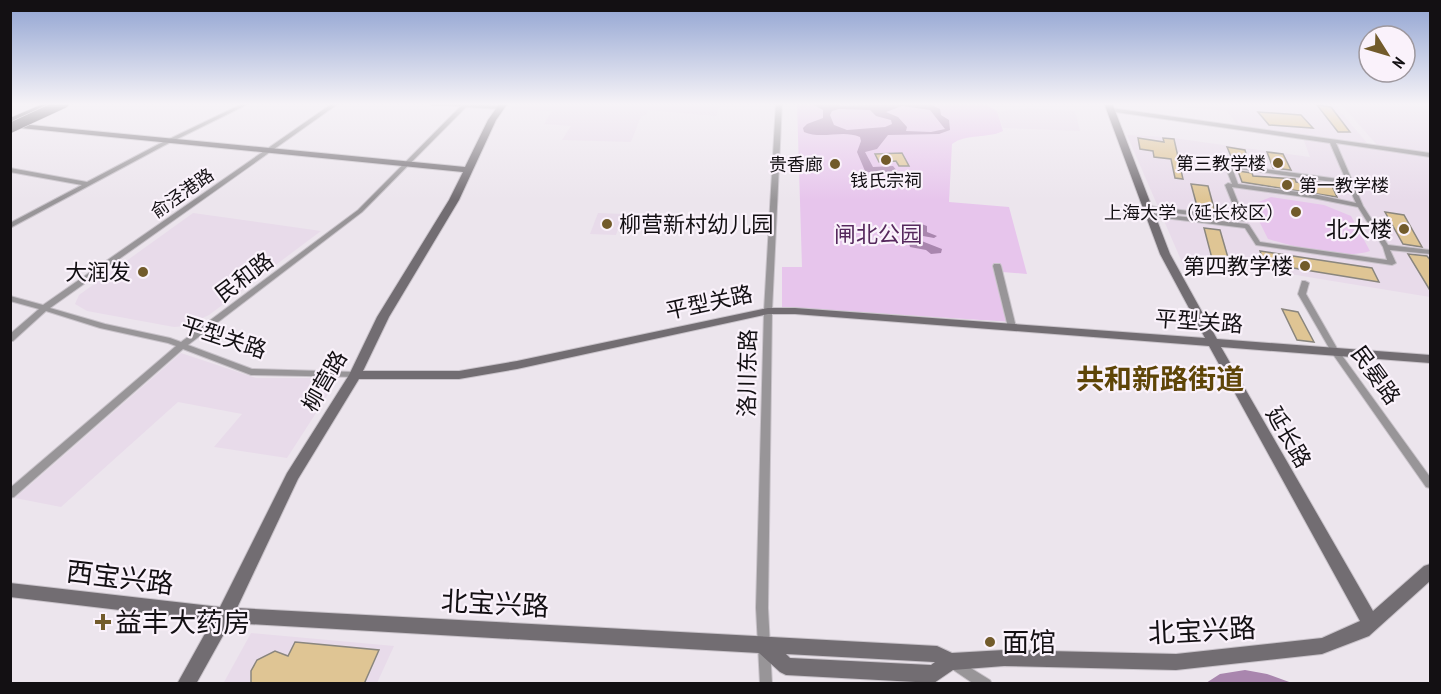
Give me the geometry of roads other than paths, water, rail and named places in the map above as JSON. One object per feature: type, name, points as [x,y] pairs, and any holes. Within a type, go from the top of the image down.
[{"type":"street","points":[[77,135],[160,145],[266,152]]},
{"type":"street","points":[[110,135],[468,172]]},
{"type":"street","points":[[10,226],[180,135]]},
{"type":"street","name":"俞泾港路","points":[[10,339],[46,307],[290,135]]},
{"type":"street","name":"民和路","points":[[10,495],[182,345],[342,226],[435,135]]},
{"type":"street","name":"柳营路","points":[[186,684],[225,615],[292,477],[355,375],[388,309],[468,172],[487,135]]},
{"type":"street","name":"洛川东路","points":[[766,684],[763,645],[768,311],[776,135]]},
{"type":"street","name":"延长路","points":[[1120,135],[1165,254],[1213,344],[1371,624]]},
{"type":"street","points":[[1295,135],[1431,155]]},
{"type":"street","points":[[1332,141],[1360,206],[1386,247],[1392,263],[1258,244],[1244,223],[1228,185],[1313,196],[1360,206]]},
{"type":"street","points":[[1236,186],[1228,166],[1349,182]]},
{"type":"street","points":[[10,170],[86,184]]},
{"type":"street","points":[[1149,212],[1244,223]]},
{"type":"street","points":[[1386,247],[1431,252]]},
{"type":"street","points":[[997,266],[1012,327]]},
{"type":"street","name":"民晏路","points":[[1305,283],[1302,294],[1335,351],[1431,484]]},
{"type":"street","name":"平型关路","points":[[10,298],[103,326],[182,345],[252,372],[459,375],[518,365],[768,311],[1431,359]]},
{"type":"street","name":"北宝兴路","points":[[225,615],[937,654],[950,662],[1004,658],[1199,660],[1322,646],[1350,637],[1371,624],[1431,571]]},
{"type":"street","name":"西宝兴路","points":[[10,590],[225,615]]},
{"type":"street","points":[[950,662],[986,684]]},
{"type":"place","name":"钱氏宗祠","points":[[886,160]]},
{"type":"place","name":"第三教学楼","points":[[1278,163]]},
{"type":"place","name":"贵香廊","points":[[835,164]]},
{"type":"place","name":"第一教学楼","points":[[1287,185]]},
{"type":"place","name":"上海大学（延长校区）","points":[[1296,212]]},
{"type":"place","name":"柳营新村幼儿园","points":[[607,224]]},
{"type":"place","name":"北大楼","points":[[1404,229]]},
{"type":"place","name":"第四教学楼","points":[[1305,266]]},
{"type":"place","name":"大润发","points":[[143,272]]},
{"type":"place","name":"益丰大药房","points":[[103,622]]},
{"type":"place","name":"面馆","points":[[990,642]]},
{"type":"district","name":"共和新路街道","points":[[1160,378]]},
{"type":"park label","name":"闸北公园","points":[[878,234]]}]
